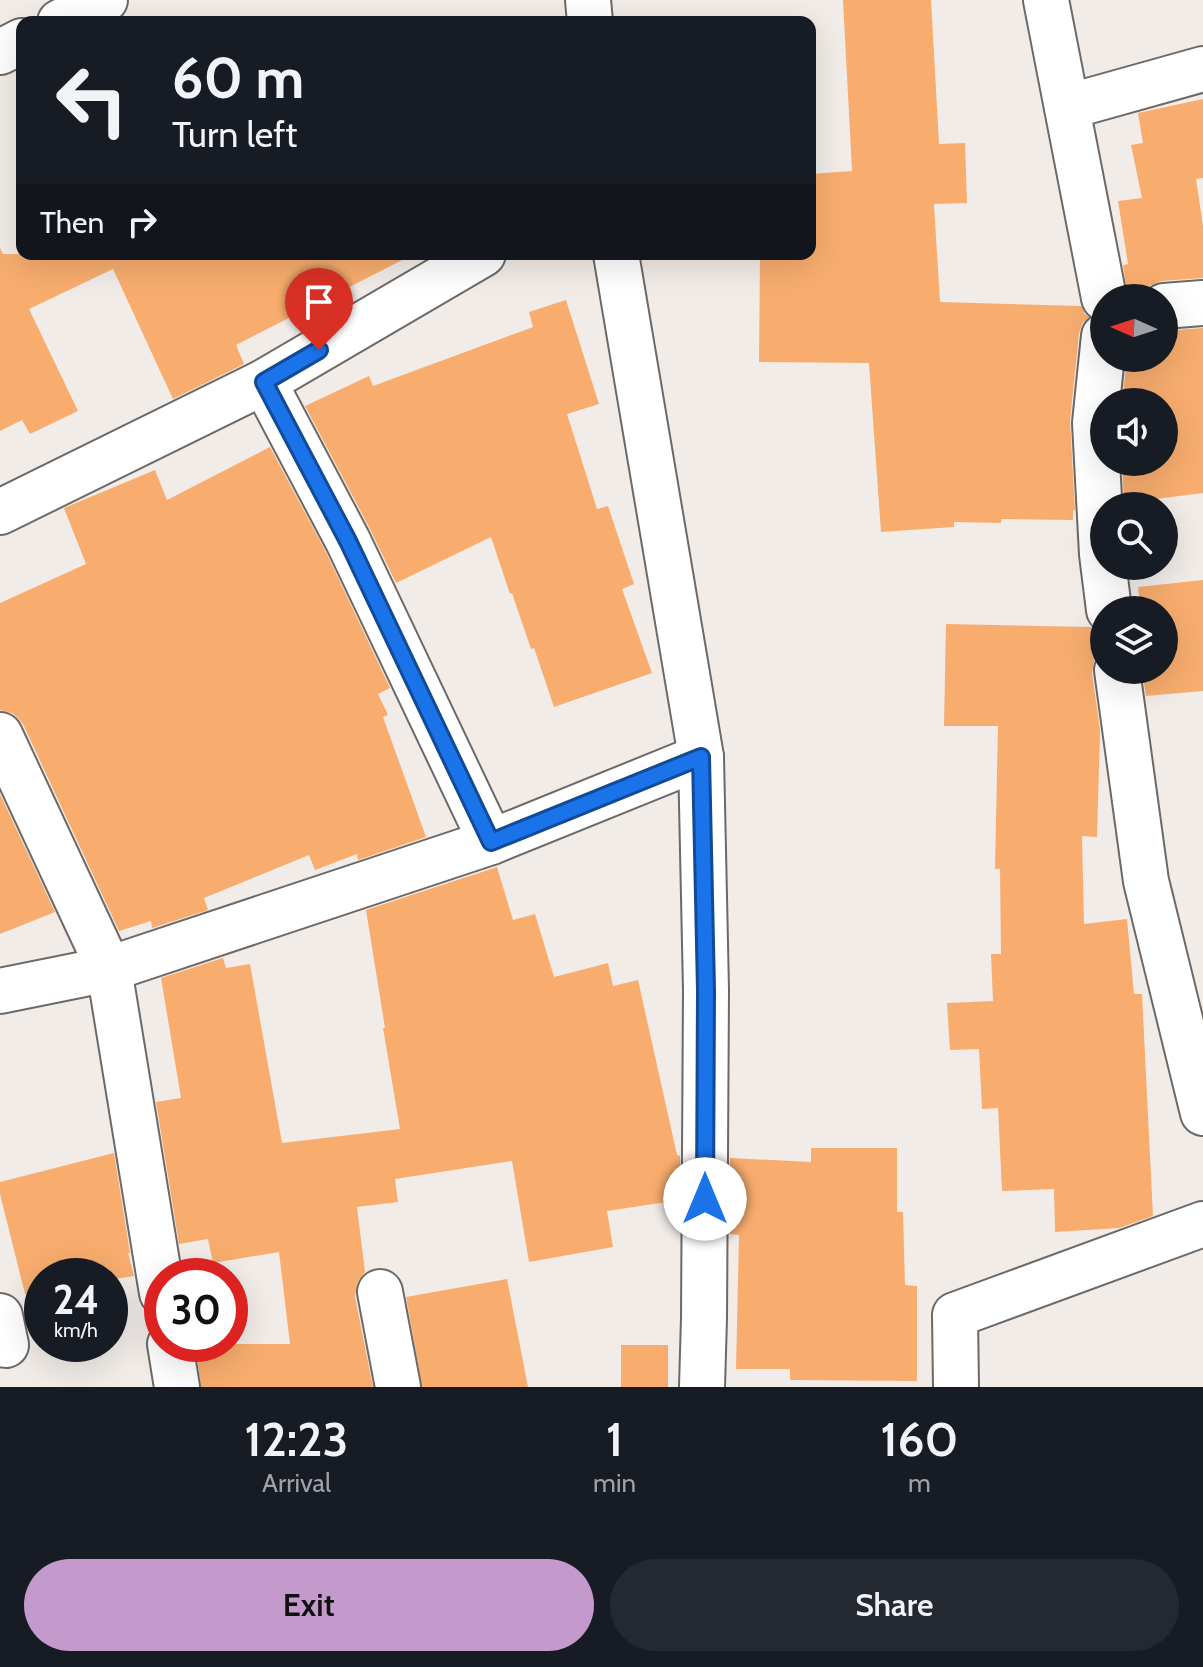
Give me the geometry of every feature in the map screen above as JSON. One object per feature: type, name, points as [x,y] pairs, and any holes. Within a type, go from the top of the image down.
[{"type":"street","points":[[72,16],[105,0]]},
{"type":"street","points":[[1046,0],[1101,284]]},
{"type":"street","points":[[1067,107],[1203,69]]},
{"type":"street","points":[[0,512],[264,382],[473,260]]},
{"type":"street","points":[[617,260],[701,757],[706,990],[702,1387]]},
{"type":"street","points":[[1178,305],[1203,303]]},
{"type":"street","points":[[1100,372],[1095,423],[1107,596]]},
{"type":"street","points":[[264,382],[348,541],[491,842]]},
{"type":"street","points":[[1119,684],[1146,881],[1203,1113]]},
{"type":"street","points":[[0,735],[109,969],[156,1258]]},
{"type":"street","points":[[0,991],[109,969],[491,842],[701,757]]},
{"type":"street","points":[[956,1387],[955,1315],[1203,1224]]},
{"type":"street","points":[[380,1292],[398,1387]]},
{"type":"street","points":[[173,1362],[177,1387]]},
{"type":"building","points":[[843,0],[931,0],[939,144],[965,143],[967,203],[934,204],[940,302],[1081,306],[1089,317],[1083,322],[1079,333],[1070,421],[1073,520],[1001,519],[1001,523],[954,522],[954,527],[881,532],[869,363],[759,362],[760,260],[816,260],[816,174],[852,171]]},
{"type":"building","points":[[1203,99],[1203,178],[1196,179],[1203,226],[1203,278],[1126,284],[1123,265],[1128,264],[1118,201],[1142,198],[1131,145],[1143,143],[1138,113]]},
{"type":"building","points":[[0,248],[3,254],[16,254],[16,260],[402,260],[236,345],[244,364],[173,399],[113,269],[29,309],[78,411],[30,434],[22,420],[0,431]]},
{"type":"building","points":[[566,300],[599,404],[567,414],[597,509],[608,506],[634,584],[622,589],[652,673],[554,707],[491,537],[396,583],[305,406],[369,376],[373,386],[533,327],[529,312]]},
{"type":"building","points":[[1203,328],[1203,493],[1178,496],[1178,492],[1123,492],[1123,476],[1178,476],[1178,388],[1124,388],[1125,372],[1178,372],[1178,330]]},
{"type":"building","points":[[270,447],[326,552],[390,688],[378,694],[388,715],[383,717],[426,837],[358,860],[357,854],[315,870],[309,855],[204,898],[208,910],[152,928],[151,921],[119,931],[23,724],[14,714],[0,710],[0,603],[86,564],[64,508],[155,470],[167,500]]},
{"type":"building","points":[[1203,580],[1203,691],[1146,696],[1144,684],[1178,684],[1178,596],[1139,596],[1138,587]]},
{"type":"building","points":[[946,624],[1090,627],[1090,684],[1094,684],[1100,730],[1097,837],[1082,836],[1084,924],[1127,919],[1134,994],[1142,994],[1153,1216],[1119,1228],[1055,1232],[1054,1189],[1002,1191],[998,1108],[982,1109],[979,1049],[950,1050],[947,1003],[993,1001],[991,954],[1001,954],[1000,869],[995,869],[998,726],[944,726]]},
{"type":"building","points":[[0,794],[55,912],[0,934]]},
{"type":"building","points":[[497,867],[513,920],[535,914],[554,977],[608,963],[613,986],[638,980],[677,1155],[680,1156],[680,1200],[607,1211],[613,1247],[529,1262],[512,1161],[395,1179],[398,1202],[357,1207],[365,1272],[357,1283],[355,1297],[373,1387],[201,1387],[198,1362],[248,1362],[248,1344],[290,1344],[279,1252],[243,1258],[212,1258],[208,1239],[179,1244],[156,1102],[181,1098],[161,978],[223,958],[226,968],[250,964],[282,1143],[400,1129],[366,910]]},
{"type":"building","points":[[811,1148],[897,1148],[897,1212],[903,1212],[905,1285],[917,1286],[917,1381],[790,1380],[790,1369],[736,1369],[739,1235],[730,1234],[730,1158],[811,1162]]},
{"type":"building","points":[[114,1153],[134,1276],[128,1277],[128,1258],[24,1258],[24,1290],[0,1194],[0,1182]]},
{"type":"building","points":[[507,1279],[528,1387],[422,1387],[406,1297]]},
{"type":"building","points":[[621,1345],[668,1345],[668,1387],[621,1387]]},
{"type":"route","points":[[319,350],[264,382],[348,541],[491,842],[701,757],[706,990],[705,1199]]}]
